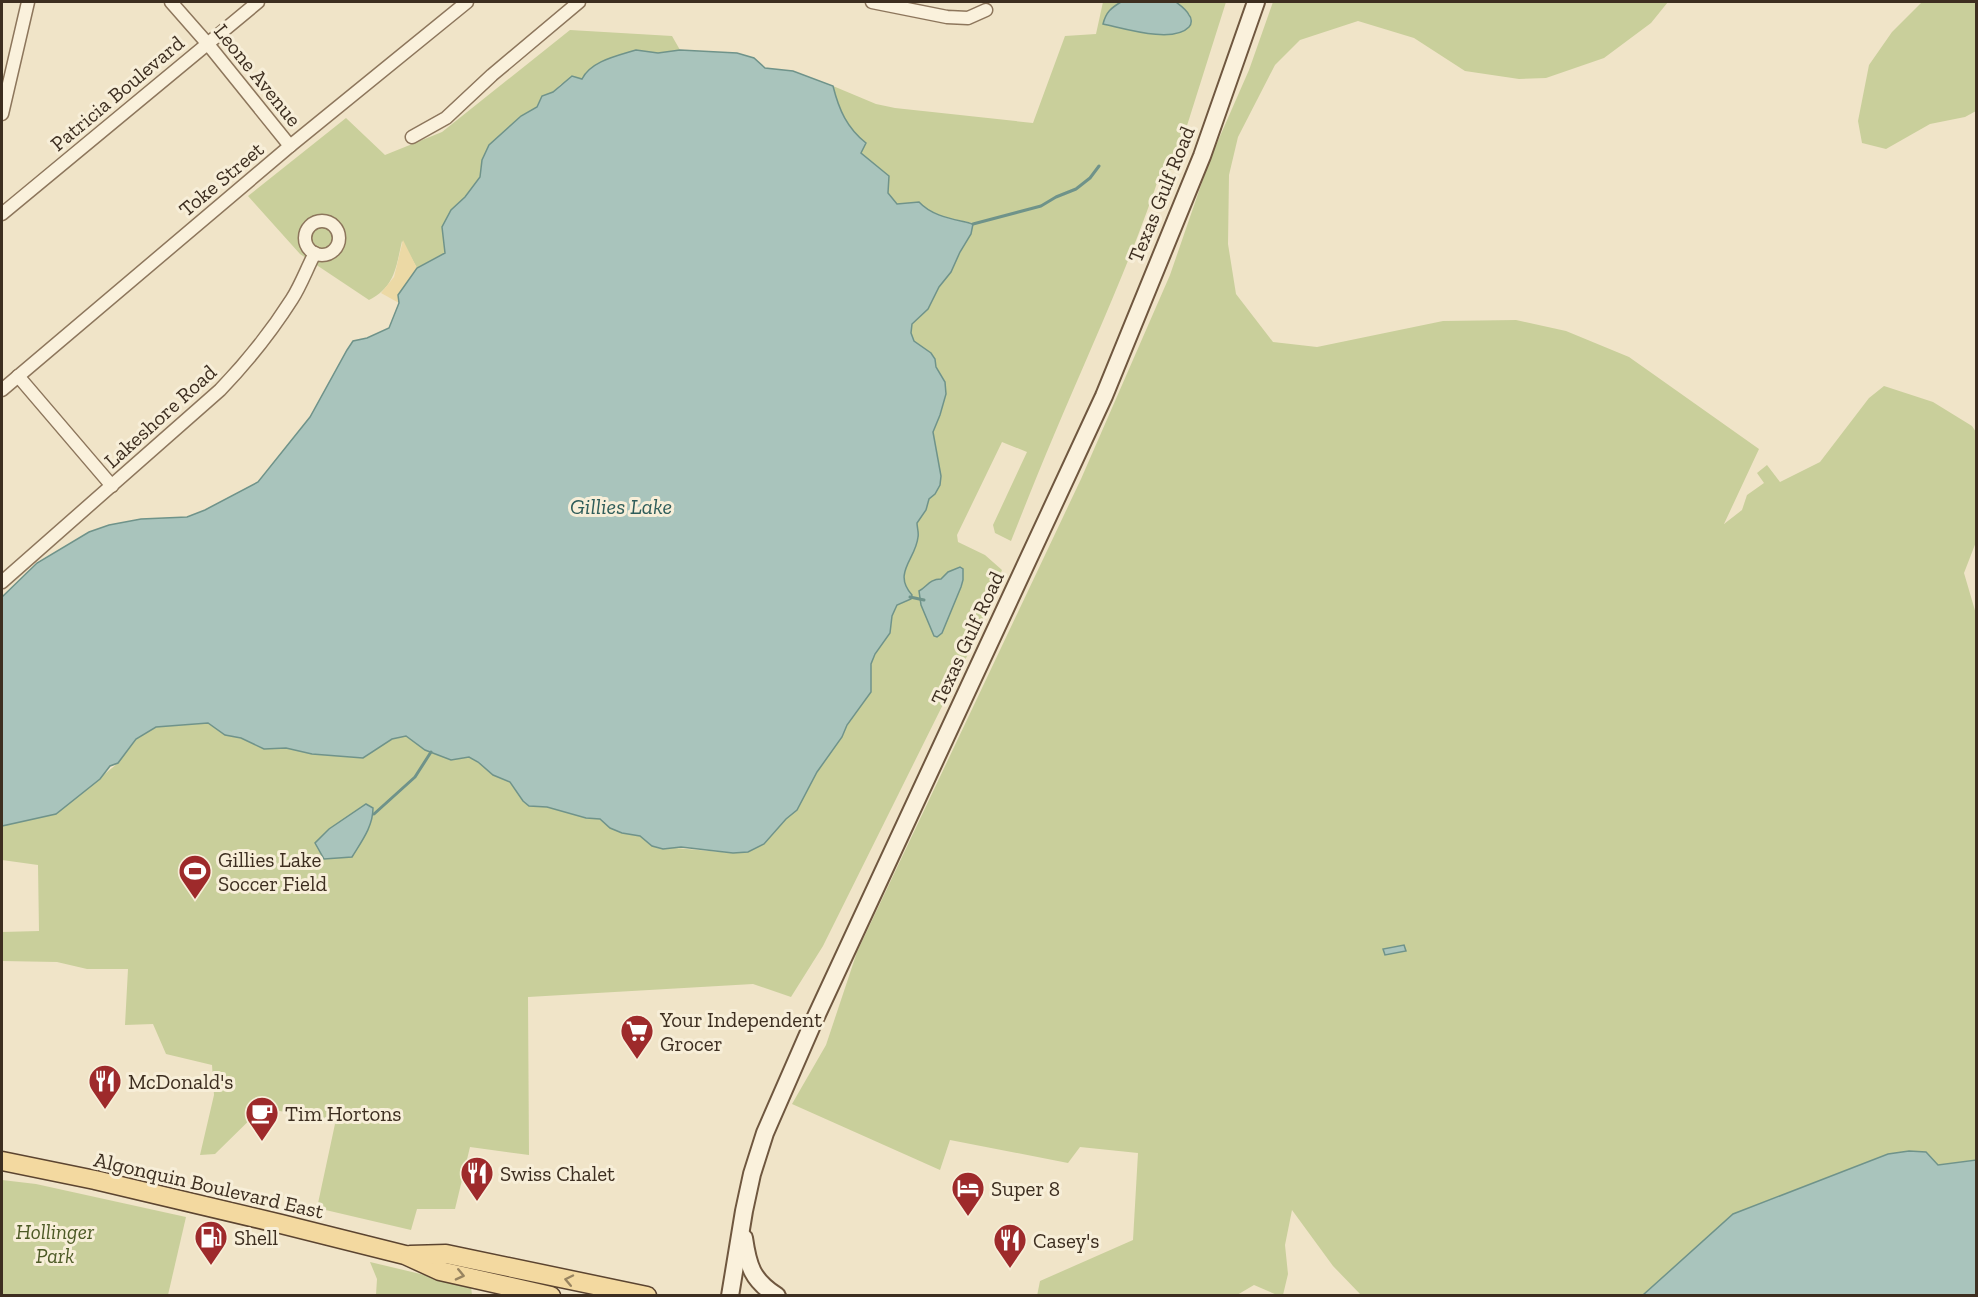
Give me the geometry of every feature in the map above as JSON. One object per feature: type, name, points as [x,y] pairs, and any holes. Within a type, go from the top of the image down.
[{"type":"main road","points":[[1250,19],[1251,2]]},
{"type":"main road","name":"Texas Gulf Road","points":[[730,1296],[752,1174],[765,1133],[1104,396],[1202,156],[1256,2]]},
{"type":"main road","name":"Algonquin Boulevard East","points":[[2,1161],[105,1183],[405,1255],[440,1271],[551,1296]]},
{"type":"main road","points":[[741,1229],[752,1271],[758,1282],[777,1296]]},
{"type":"main road","name":"Algonquin Boulevard East","points":[[405,1255],[446,1254],[646,1296]]},
{"type":"street","points":[[2,114],[28,2]]},
{"type":"street","name":"Leone Avenue","points":[[171,2],[290,146]]},
{"type":"street","name":"Patricia Boulevard","points":[[2,214],[258,2]]},
{"type":"street","name":"Toke Street","points":[[2,390],[290,146],[467,2]]},
{"type":"street","points":[[412,137],[446,118],[492,75],[579,2]]},
{"type":"street","points":[[872,2],[946,17],[969,18],[986,10]]},
{"type":"street","name":"Lakeshore Road","points":[[2,582],[220,390],[246,363],[293,297],[315,253]]},
{"type":"street","points":[[18,376],[112,486]]},
{"type":"green space","points":[[1103,2],[1226,2],[1173,170],[1162,168],[1124,270],[1011,541],[995,533],[993,525],[1027,452],[1002,442],[957,535],[958,542],[985,555],[1002,570],[974,642],[823,946],[791,997],[753,984],[528,997],[529,1155],[470,1147],[455,1209],[417,1209],[411,1230],[317,1208],[335,1124],[263,1107],[215,1154],[200,1155],[214,1095],[212,1065],[166,1054],[153,1024],[125,1025],[128,969],[87,969],[57,962],[2,961],[2,932],[39,931],[38,865],[2,860],[2,826],[56,814],[118,763],[136,739],[156,727],[209,723],[225,735],[241,738],[264,749],[286,748],[312,754],[363,758],[392,739],[406,736],[425,750],[451,760],[469,757],[478,762],[493,775],[510,782],[529,806],[547,807],[586,818],[600,819],[610,828],[640,836],[652,846],[733,853],[764,844],[797,810],[817,772],[871,692],[871,664],[875,654],[890,633],[892,616],[897,605],[912,595],[906,587],[905,573],[916,545],[917,523],[926,510],[929,499],[935,494],[941,476],[933,432],[946,394],[945,382],[936,366],[935,359],[931,353],[914,342],[911,333],[912,324],[928,309],[939,287],[951,272],[971,234],[973,223],[937,214],[919,202],[897,204],[888,193],[889,176],[861,153],[866,143],[845,118],[833,86],[876,104],[895,108],[1033,123],[1065,36],[1096,34]]},
{"type":"green space","points":[[1273,2],[1668,2],[1651,23],[1604,58],[1546,78],[1519,79],[1465,71],[1414,38],[1358,21],[1300,40],[1275,65],[1238,137],[1229,175],[1228,244],[1236,294],[1273,342],[1317,347],[1443,321],[1516,320],[1566,331],[1629,357],[1759,449],[1724,524],[1742,510],[1747,495],[1764,483],[1757,473],[1767,465],[1780,482],[1820,462],[1869,398],[1884,386],[1933,402],[1972,426],[1976,432],[1976,542],[1964,573],[1976,614],[1976,1160],[1938,1165],[1888,1154],[1733,1214],[1643,1295],[1361,1295],[1333,1266],[1292,1210],[1285,1245],[1288,1274],[1283,1295],[1277,1295],[1254,1285],[1237,1295],[1037,1296],[1040,1281],[1133,1240],[1138,1153],[1080,1147],[1068,1163],[950,1140],[940,1170],[792,1104],[826,1045],[857,952],[1081,479],[1170,275],[1210,159],[1249,70]]},
{"type":"green space","points":[[1922,2],[1976,2],[1976,111],[1965,117],[1930,124],[1886,149],[1862,143],[1858,121],[1869,65],[1892,32]]},
{"type":"green space","points":[[570,30],[672,36],[680,50],[658,53],[636,50],[582,79],[561,84],[553,92],[542,96],[537,107],[521,116],[482,160],[480,177],[465,197],[451,210],[445,253],[417,268],[402,241],[393,275],[384,289],[369,300],[300,254],[248,196],[346,118],[385,155],[442,132]]},
{"type":"green space","name":"Hollinger Park","points":[[2,1180],[36,1184],[186,1217],[168,1295],[2,1295]]},
{"type":"green space","points":[[370,1262],[471,1286],[472,1295],[376,1295],[377,1279]]},
{"type":"sand","points":[[403,240],[417,268],[399,303],[381,293],[394,277]]},
{"type":"water","points":[[1121,2],[1176,2],[1188,13],[1191,24],[1182,32],[1160,35],[1103,24],[1109,11]]},
{"type":"water","name":"Gillies Lake","points":[[636,50],[658,53],[680,50],[737,53],[754,58],[765,68],[793,71],[833,86],[845,118],[866,143],[861,153],[889,176],[888,193],[897,204],[919,202],[937,214],[973,224],[971,234],[951,272],[939,287],[928,309],[912,324],[911,333],[914,341],[931,353],[935,359],[936,367],[945,382],[946,394],[933,432],[941,476],[940,485],[929,499],[926,510],[917,523],[916,545],[905,573],[904,580],[912,595],[911,599],[897,605],[892,616],[890,633],[875,654],[871,664],[871,692],[817,772],[797,810],[764,844],[748,852],[733,853],[681,847],[663,849],[652,846],[640,836],[610,828],[600,819],[586,818],[547,807],[529,806],[510,782],[493,775],[478,762],[469,757],[451,760],[425,750],[406,736],[392,739],[363,758],[312,754],[286,748],[264,749],[241,738],[225,735],[208,723],[156,727],[136,739],[118,763],[110,766],[100,779],[56,814],[2,826],[2,597],[37,563],[89,532],[109,525],[141,519],[187,517],[258,482],[310,417],[353,341],[367,338],[389,328],[399,303],[398,295],[417,268],[445,253],[442,227],[451,210],[465,197],[480,177],[482,160],[489,145],[521,116],[537,107],[542,96],[553,92],[572,76],[582,79],[598,63]]},
{"type":"water","points":[[960,567],[963,569],[961,587],[942,633],[937,637],[934,636],[921,605],[919,591]]},
{"type":"water","points":[[366,804],[373,808],[371,822],[352,857],[324,859],[315,843],[329,829]]},
{"type":"water","points":[[1404,945],[1406,951],[1385,955],[1383,949]]},
{"type":"water","points":[[1909,1151],[1926,1152],[1938,1165],[1976,1160],[1976,1295],[1643,1295],[1733,1214],[1888,1154]]},
{"type":"waterway","points":[[973,224],[1041,206],[1076,189],[1090,178],[1099,166]]},
{"type":"waterway","points":[[910,597],[924,600]]},
{"type":"waterway","points":[[374,814],[415,777],[431,752]]},
{"type":"place","name":"Gillies Lake Soccer Field","points":[[195,900]]},
{"type":"place","name":"Your Independent Grocer","points":[[637,1060]]},
{"type":"place","name":"McDonald's","points":[[105,1110]]},
{"type":"place","name":"Tim Hortons","points":[[262,1142]]},
{"type":"place","name":"Swiss Chalet","points":[[477,1202]]},
{"type":"place","name":"Super 8","points":[[968,1217]]},
{"type":"place","name":"Shell","points":[[211,1266]]},
{"type":"place","name":"Casey's","points":[[1010,1269]]}]
